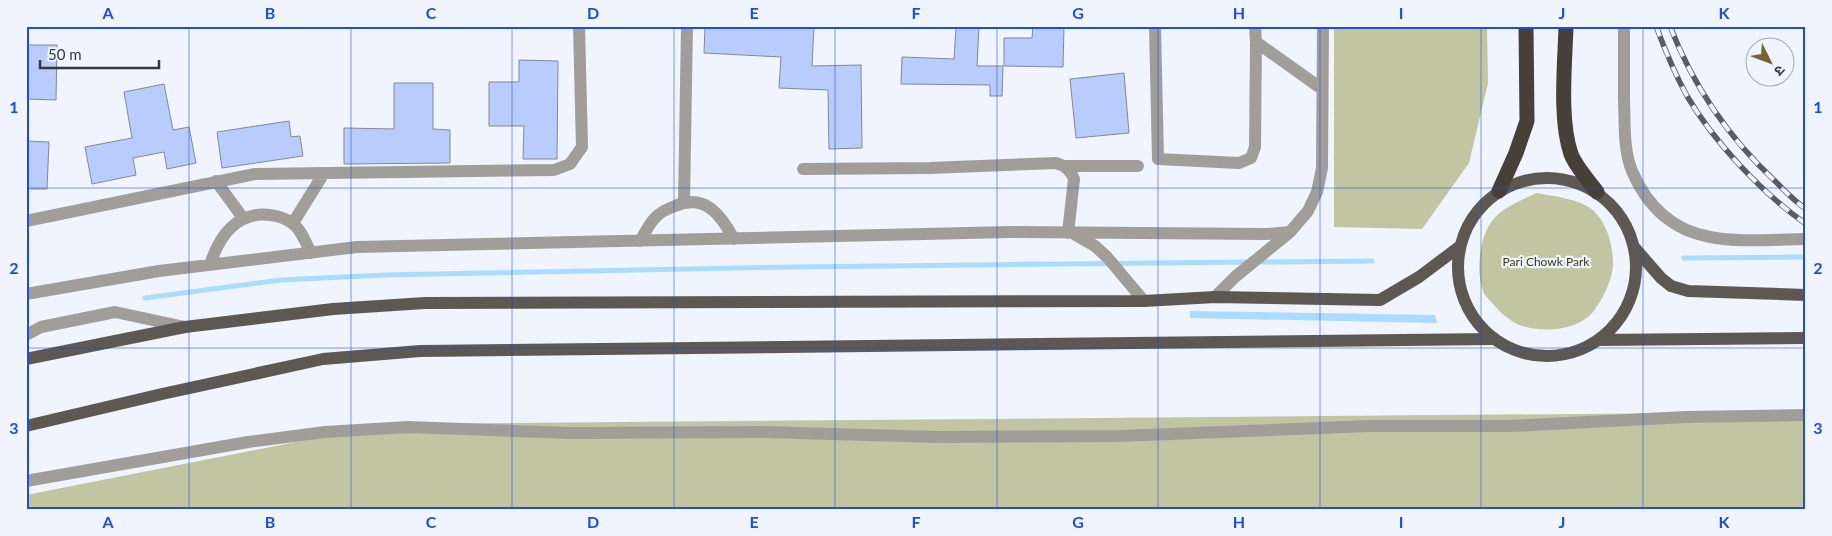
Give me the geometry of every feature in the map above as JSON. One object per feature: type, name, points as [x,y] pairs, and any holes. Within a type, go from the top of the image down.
[{"type":"highway","points":[[1499,191],[1528,120],[1526,26]]},
{"type":"highway","points":[[1566,26],[1564,98],[1566,134],[1572,155],[1597,192]]},
{"type":"main road","points":[[1548,177],[1574,181],[1597,192],[1614,207],[1627,226],[1634,247],[1636,273],[1630,299],[1618,323],[1599,340],[1573,353],[1545,358],[1517,352],[1492,339],[1474,321],[1462,298],[1457,273],[1459,247],[1467,225],[1476,212],[1499,191],[1522,181],[1548,177]]},
{"type":"main road","points":[[26,359],[185,327],[333,309],[425,303],[1144,301],[1216,297],[1380,300],[1419,277],[1459,247]]},
{"type":"main road","points":[[1634,247],[1660,278],[1670,286],[1688,291],[1806,295]]},
{"type":"main road","points":[[1599,340],[1806,338]]},
{"type":"main road","points":[[26,426],[323,359],[420,351],[1492,339]]},
{"type":"street","points":[[26,222],[255,174],[554,170],[570,164],[582,147],[579,26]]},
{"type":"street","points":[[684,202],[687,26]]},
{"type":"street","points":[[1155,26],[1158,159],[1239,163],[1251,158],[1255,147],[1255,26]]},
{"type":"street","points":[[1216,297],[1235,277],[1290,232],[1308,211],[1317,192],[1322,168],[1323,26]]},
{"type":"street","points":[[1624,26],[1625,136],[1632,170],[1647,198],[1663,216],[1684,230],[1711,238],[1748,240],[1806,239]]},
{"type":"street","points":[[1256,42],[1322,88]]},
{"type":"street","points":[[803,169],[930,168],[1056,163],[1065,166],[1138,166]]},
{"type":"street","points":[[1065,166],[1071,172],[1074,180],[1071,233]]},
{"type":"street","points":[[293,223],[324,173]]},
{"type":"street","points":[[216,181],[243,218]]},
{"type":"street","points":[[640,241],[653,219],[662,212],[684,202],[705,204],[715,211],[724,220],[734,239]]},
{"type":"street","points":[[210,265],[214,252],[226,232],[243,218],[259,214],[275,216],[293,223],[303,236],[311,253]]},
{"type":"street","points":[[26,294],[158,272],[357,247],[1010,232],[1267,234],[1290,232]]},
{"type":"street","points":[[1071,233],[1095,246],[1107,257],[1144,301]]},
{"type":"street","points":[[26,335],[41,327],[115,312],[185,327]]},
{"type":"street","points":[[26,480],[248,442],[325,432],[408,427],[570,433],[763,432],[937,437],[1111,436],[1370,426],[1512,426],[1686,417],[1806,415]]},
{"type":"green space","points":[[1334,26],[1487,26],[1488,83],[1469,163],[1422,229],[1334,227]]},
{"type":"green space","name":"Pari Chowk Park","points":[[1536,193],[1566,199],[1588,207],[1599,216],[1606,228],[1610,242],[1613,269],[1601,300],[1588,317],[1565,328],[1538,329],[1513,322],[1492,303],[1484,292],[1481,283],[1480,255],[1484,236],[1492,221],[1512,205]]},
{"type":"green space","points":[[1806,412],[1806,510],[26,510],[26,495],[387,424]]},
{"type":"water","points":[[1190,311],[1435,315],[1437,323],[1190,318]]},
{"type":"building","points":[[705,26],[814,26],[812,66],[861,65],[862,148],[829,149],[828,90],[779,88],[781,57],[704,53]]},
{"type":"building","points":[[956,26],[979,26],[977,66],[1003,66],[1002,96],[990,96],[990,85],[901,84],[902,57],[954,59]]},
{"type":"building","points":[[1033,26],[1064,26],[1063,67],[1004,66],[1004,38],[1032,38]]},
{"type":"building","points":[[26,45],[57,45],[56,100],[26,99]]},
{"type":"building","points":[[519,60],[558,61],[557,159],[523,159],[524,126],[489,126],[489,82],[519,82]]},
{"type":"building","points":[[1124,73],[1129,133],[1076,138],[1070,79]]},
{"type":"building","points":[[394,83],[433,83],[433,129],[450,130],[450,163],[344,164],[344,128],[394,129]]},
{"type":"building","points":[[164,84],[173,130],[189,127],[196,163],[167,169],[164,152],[133,158],[136,175],[92,184],[85,147],[132,138],[124,92]]},
{"type":"building","points":[[289,121],[291,137],[300,136],[303,156],[222,168],[217,132]]},
{"type":"building","points":[[26,141],[49,142],[47,189],[26,189]]},
{"type":"waterway","points":[[1684,258],[1806,257]]},
{"type":"waterway","points":[[1258,262],[1372,261]]},
{"type":"waterway","points":[[145,298],[281,280],[384,275],[794,267],[1249,262]]},
{"type":"railway","points":[[1656,26],[1670,62],[1687,96],[1711,131],[1756,182],[1806,224]]},
{"type":"railway","points":[[1670,26],[1701,90],[1727,128],[1758,164],[1806,209]]}]
